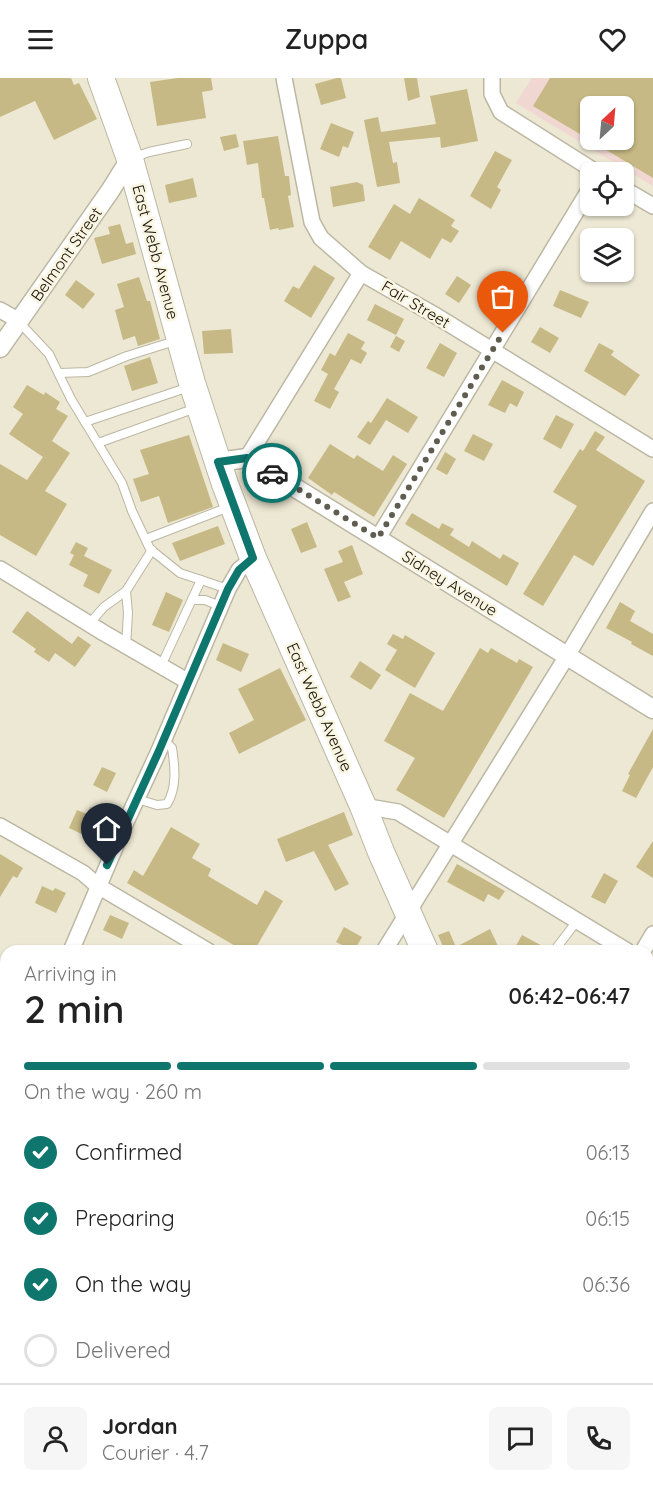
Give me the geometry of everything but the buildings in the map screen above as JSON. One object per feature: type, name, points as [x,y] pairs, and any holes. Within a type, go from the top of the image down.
[{"type":"highway","name":"East Webb Avenue","points":[[101,78],[130,159],[196,396],[233,506],[253,558],[422,945]]},
{"type":"street","name":"Fair Street","points":[[284,78],[312,222],[321,238],[362,273],[434,314],[653,449]]},
{"type":"street","points":[[492,78],[492,94],[501,112],[580,162]]},
{"type":"street","name":"Belmont Street","points":[[0,348],[130,159]]},
{"type":"street","points":[[634,195],[653,206]]},
{"type":"street","points":[[378,538],[580,205]]},
{"type":"street","points":[[218,462],[247,458],[362,273]]},
{"type":"street","points":[[0,310],[18,321]]},
{"type":"street","name":"Sidney Avenue","points":[[247,458],[653,709]]},
{"type":"street","points":[[388,945],[567,656],[653,511]]},
{"type":"street","points":[[73,945],[220,606],[239,570],[253,558]]},
{"type":"street","points":[[0,569],[187,681]]},
{"type":"street","points":[[363,806],[398,812],[617,945]]},
{"type":"street","points":[[0,826],[83,873],[98,886],[198,945]]},
{"type":"lane","points":[[130,159],[149,152],[187,144]]},
{"type":"lane","points":[[18,321],[49,354],[85,422],[122,483],[132,511],[152,550],[180,573],[228,589]]},
{"type":"lane","points":[[59,373],[88,372],[127,356],[180,340]]},
{"type":"lane","points":[[85,422],[196,396]]},
{"type":"lane","points":[[98,443],[196,396]]},
{"type":"lane","points":[[146,539],[233,506]]},
{"type":"lane","points":[[89,624],[104,607],[126,591],[152,550]]},
{"type":"lane","points":[[161,666],[201,580]]},
{"type":"lane","points":[[126,591],[128,613],[126,646]]},
{"type":"lane","points":[[192,600],[205,600],[220,606]]},
{"type":"lane","points":[[137,799],[157,806],[167,804],[172,796],[175,777],[172,748],[164,740]]},
{"type":"lane","points":[[559,945],[577,921]]},
{"type":"shaded area","points":[[532,78],[653,78],[653,186],[634,174],[634,162],[613,162],[594,150],[634,150],[634,96],[580,96],[580,142],[516,103]]},
{"type":"way so far","points":[[272,473],[378,538],[503,333]]},
{"type":"route","points":[[107,865],[228,589],[239,570],[253,558],[218,462],[247,458],[272,473]]}]
